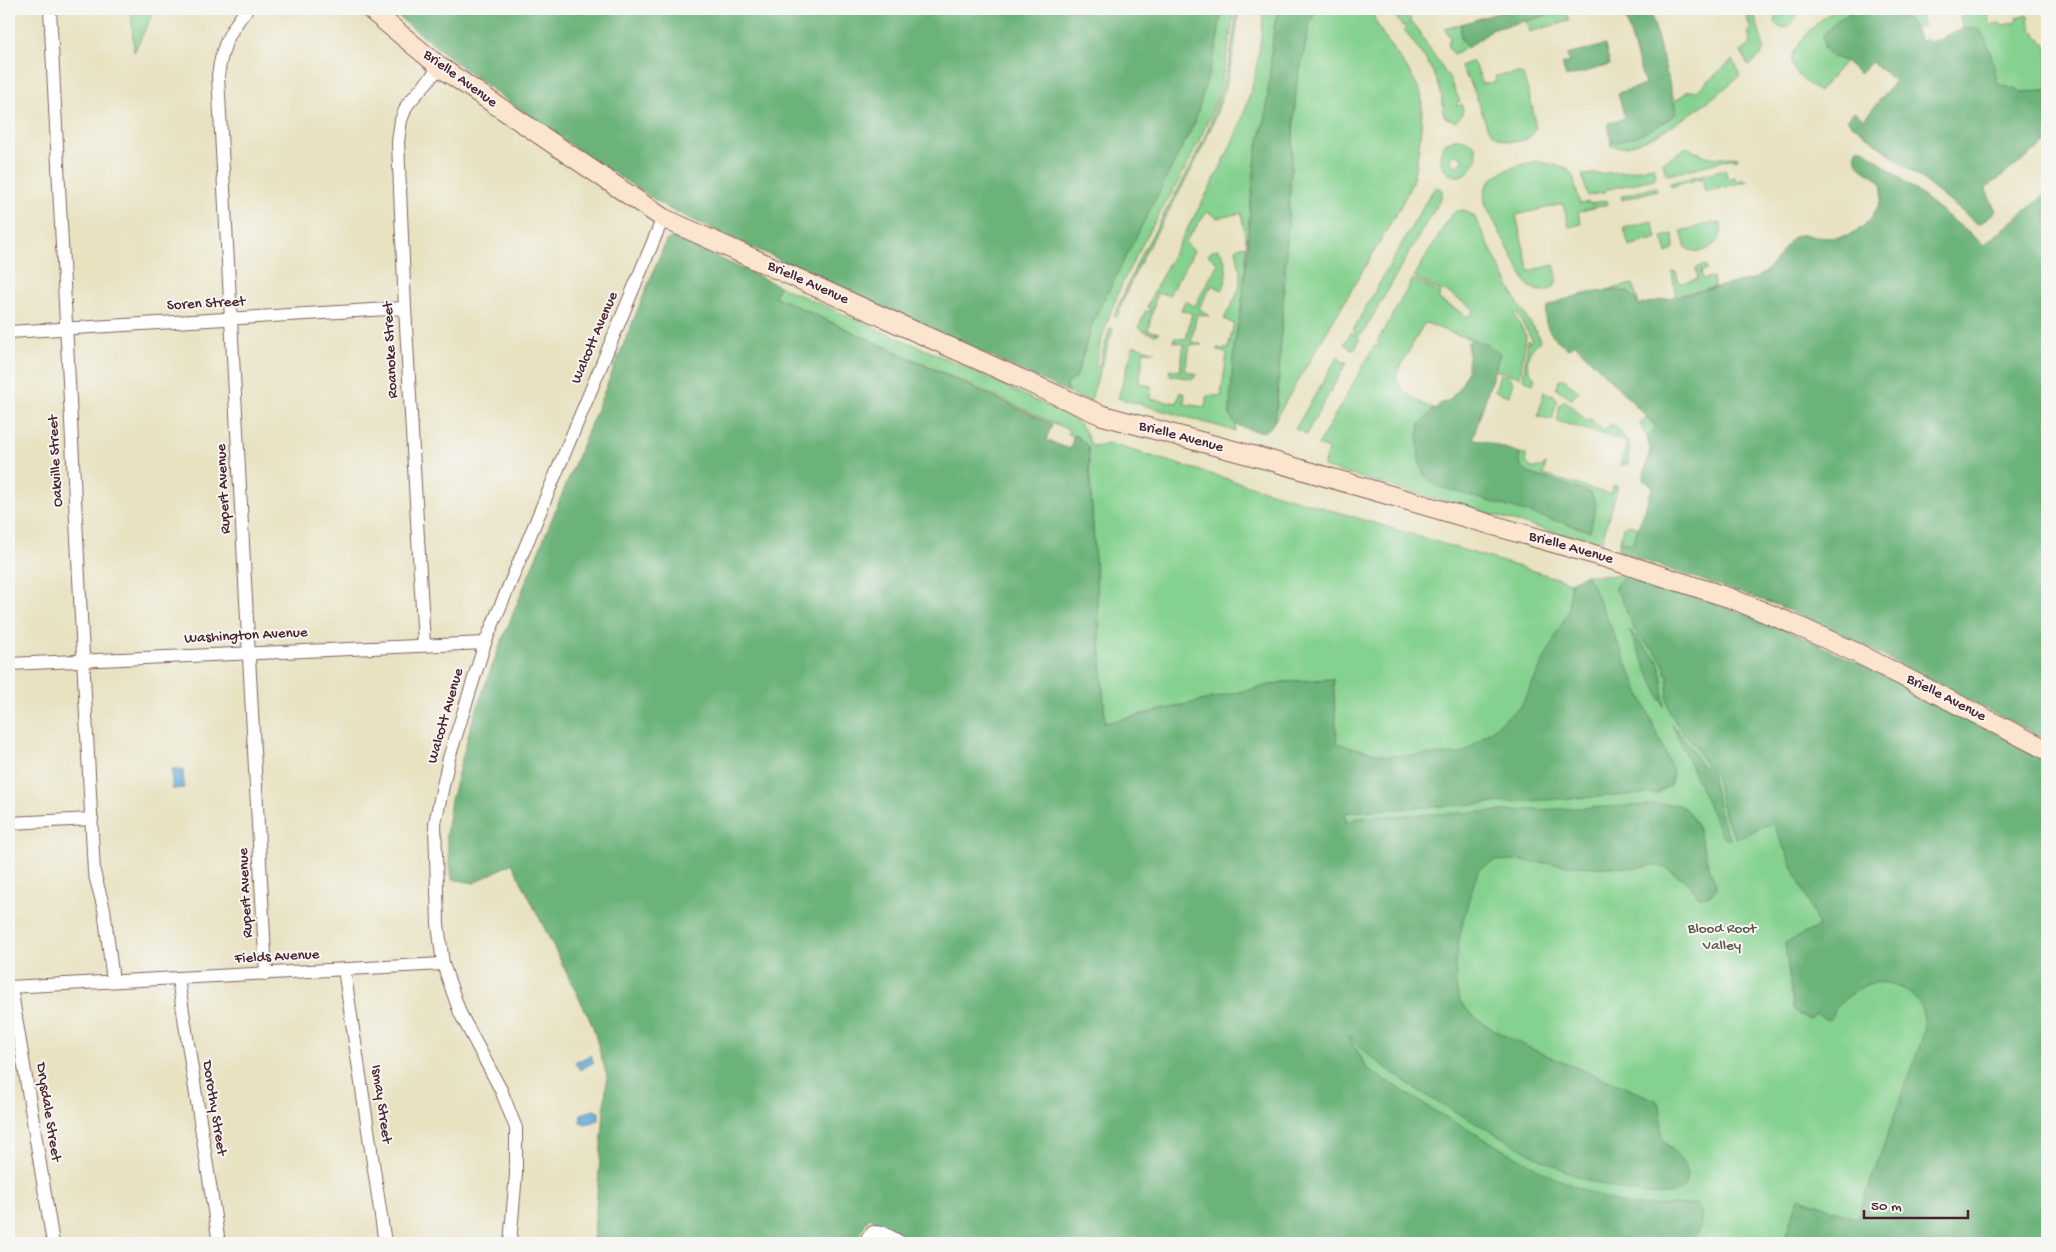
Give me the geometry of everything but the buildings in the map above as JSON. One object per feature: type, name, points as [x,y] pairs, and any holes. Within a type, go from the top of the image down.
[{"type":"street","name":"Oakville Street","points":[[50,9],[94,872],[104,909],[113,981]]},
{"type":"street","name":"Rupert Avenue","points":[[247,9],[228,36],[221,53],[218,76],[266,974]]},
{"type":"street","name":"Brielle Avenue","points":[[370,9],[440,67],[664,218],[1101,415],[1265,459],[1606,558],[1730,598],[1859,654],[2047,750]]},
{"type":"street","name":"Roanoke Street","points":[[424,644],[405,308],[398,142],[401,120],[407,105],[440,67]]},
{"type":"street","name":"Walcott Avenue","points":[[510,1243],[516,1174],[516,1128],[501,1090],[460,1013],[443,964],[437,904],[435,823],[449,758],[485,643],[664,218]]},
{"type":"street","name":"Soren Street","points":[[9,332],[405,308]]},
{"type":"street","name":"Washington Avenue","points":[[9,664],[424,644],[485,643]]},
{"type":"street","points":[[9,824],[92,819]]},
{"type":"street","name":"Fields Avenue","points":[[10,987],[443,964]]},
{"type":"street","name":"Ismay Street","points":[[344,969],[385,1243]]},
{"type":"street","name":"Dorothy Street","points":[[178,979],[219,1243]]},
{"type":"street","name":"Drysdale Street","points":[[10,987],[53,1243]]},
{"type":"street","points":[[863,1243],[873,1232],[884,1234],[902,1243]]},
{"type":"green space","points":[[131,9],[155,9],[134,52]]},
{"type":"green space","points":[[389,9],[1222,9],[1216,48],[1195,122],[1093,321],[1076,378],[1067,384],[1068,392],[669,209],[545,128],[464,69]]},
{"type":"green space","points":[[1222,9],[1234,9],[1221,81],[1213,109],[1191,158],[1127,273],[1116,299],[1095,366],[1098,367],[1110,328],[1113,329],[1090,402],[1068,392],[1067,384],[1076,378],[1093,321],[1216,48]]},
{"type":"green space","points":[[1237,9],[1239,9],[1237,26],[1228,78],[1211,128],[1193,166],[1136,272],[1117,317],[1114,316],[1139,259],[1192,164],[1209,127],[1229,65]]},
{"type":"green space","points":[[1264,9],[1278,9],[1274,28],[1266,115],[1257,149],[1247,244],[1241,213],[1218,218],[1207,212],[1185,242],[1194,251],[1169,295],[1157,293],[1148,330],[1159,333],[1155,335],[1139,327],[1145,311],[1149,312],[1150,308],[1147,307],[1160,280],[1216,176],[1240,123],[1255,74]]},
{"type":"green space","points":[[1278,9],[1317,9],[1310,23],[1296,88],[1277,405],[1273,423],[1265,431],[1260,431],[1236,425],[1230,415],[1230,406],[1234,346],[1242,302],[1257,149],[1266,115],[1274,28]]},
{"type":"green space","points":[[1317,9],[1371,9],[1381,31],[1415,80],[1420,91],[1422,109],[1420,136],[1411,185],[1400,207],[1272,425],[1277,405],[1296,88],[1310,23]]},
{"type":"green space","points":[[1394,9],[1404,9],[1411,20],[1410,24],[1413,23],[1449,78],[1460,101],[1456,103],[1457,106],[1462,104],[1463,107],[1462,114],[1455,121],[1445,117],[1442,109],[1445,106],[1442,105],[1439,85],[1429,65],[1404,29],[1405,25],[1402,26],[1394,14]]},
{"type":"green space","points":[[1511,9],[1572,9],[1494,29],[1467,48],[1461,38],[1461,24]]},
{"type":"green space","points":[[1623,9],[1650,9],[1677,113],[1646,132],[1611,143],[1608,123],[1625,118],[1618,93],[1645,85]]},
{"type":"green space","points":[[1745,9],[1753,9],[1764,48],[1761,55],[1750,65],[1741,52],[1751,44],[1748,32],[1751,31]]},
{"type":"green space","points":[[1788,9],[1803,9],[1787,27],[1779,27],[1775,23],[1776,17]]},
{"type":"green space","points":[[1836,9],[1858,9],[1849,13],[1833,57],[1845,61],[1819,92],[1797,73],[1792,65],[1792,58],[1800,42],[1807,34]]},
{"type":"green space","points":[[1858,9],[1888,10],[1904,16],[1910,22],[1920,41],[1928,39],[1929,42],[1945,38],[1944,36],[1962,30],[1974,28],[1984,36],[1993,61],[1998,84],[2022,92],[2047,91],[2047,143],[1985,188],[1996,211],[1979,225],[1847,120],[1854,111],[1864,119],[1895,81],[1871,62],[1860,74],[1845,61],[1833,57],[1824,49],[1823,35],[1836,21]]},
{"type":"green space","points":[[1883,9],[1919,9],[1924,26],[1916,28],[1895,11]]},
{"type":"green space","points":[[1963,9],[1986,9],[1990,25],[2017,22],[2016,18],[2027,15],[2032,29],[2047,47],[2047,91],[2022,92],[1998,84],[1993,66],[1974,28],[1963,30],[1960,16],[1964,15]]},
{"type":"green space","points":[[1566,10],[1569,21],[1529,32],[1526,20]]},
{"type":"green space","points":[[1461,24],[1461,38],[1467,48],[1453,54],[1447,46],[1450,38],[1445,29]]},
{"type":"green space","points":[[1605,45],[1610,65],[1566,77],[1562,64],[1569,62],[1567,55]]},
{"type":"green space","points":[[1732,60],[1739,71],[1739,76],[1697,109],[1657,134],[1638,143],[1622,147],[1610,145],[1611,143],[1646,132],[1677,113],[1674,102],[1688,91],[1697,91]]},
{"type":"green space","points":[[1472,61],[1479,73],[1481,84],[1496,82],[1495,76],[1520,73],[1523,75],[1535,125],[1533,134],[1530,137],[1520,141],[1508,141],[1496,136],[1489,129],[1473,88],[1460,66]]},
{"type":"green space","points":[[1457,138],[1470,141],[1476,148],[1477,157],[1467,173],[1459,176],[1450,174],[1442,165],[1440,154],[1445,143]],"holes":[[[1456,154],[1462,157],[1463,161],[1460,165],[1456,166],[1451,162],[1451,158]]]},
{"type":"green space","points":[[1687,147],[1711,157],[1737,156],[1738,159],[1735,160],[1735,158],[1666,174],[1663,162]]},
{"type":"green space","points":[[1858,148],[1865,150],[1984,245],[2047,193],[2047,740],[1834,631],[1777,605],[1621,553],[1618,548],[1620,540],[1632,544],[1653,486],[1643,480],[1650,449],[1647,438],[1657,427],[1575,344],[1567,349],[1556,340],[1546,323],[1545,314],[1549,306],[1566,299],[1611,290],[1629,293],[1639,305],[1757,278],[1772,265],[1788,243],[1798,235],[1827,238],[1843,236],[1858,230],[1864,226],[1875,211],[1881,201],[1882,192],[1878,179],[1863,169],[1856,160],[1855,152]]},
{"type":"green space","points":[[1537,161],[1568,168],[1568,173],[1572,173],[1580,204],[1607,200],[1608,204],[1578,212],[1581,224],[1569,227],[1563,204],[1516,215],[1529,271],[1554,265],[1557,275],[1556,282],[1554,286],[1546,291],[1536,290],[1525,281],[1486,206],[1484,195],[1486,186],[1491,179],[1508,169]]},
{"type":"green space","points":[[1653,166],[1656,177],[1654,179],[1605,190],[1605,192],[1588,196],[1582,175],[1630,171]]},
{"type":"green space","points":[[1725,169],[1728,179],[1735,177],[1736,181],[1744,179],[1748,181],[1705,192],[1702,178],[1671,187],[1670,183]]},
{"type":"green space","points":[[1436,187],[1442,189],[1442,196],[1363,333],[1359,335],[1360,339],[1354,350],[1344,344],[1351,333],[1354,335],[1355,332],[1353,330],[1429,196]]},
{"type":"green space","points":[[1656,187],[1657,190],[1622,200],[1621,196]]},
{"type":"green space","points":[[1464,210],[1474,216],[1517,302],[1538,335],[1540,341],[1529,354],[1527,364],[1528,369],[1535,378],[1533,384],[1523,379],[1528,340],[1530,343],[1532,340],[1517,313],[1514,314],[1526,336],[1520,377],[1495,370],[1500,353],[1472,339],[1426,323],[1423,325],[1396,375],[1398,381],[1410,396],[1434,409],[1428,414],[1589,531],[1596,505],[1528,473],[1520,464],[1520,453],[1526,455],[1526,462],[1531,468],[1541,468],[1546,464],[1543,475],[1610,494],[1613,486],[1616,485],[1617,488],[1602,541],[1599,545],[1323,467],[1328,449],[1318,445],[1375,345],[1380,347],[1381,345],[1377,342],[1413,279],[1441,294],[1438,299],[1469,317],[1474,309],[1444,290],[1442,292],[1414,277],[1450,216],[1456,211]]},
{"type":"green space","points":[[1652,221],[1657,238],[1629,246],[1624,228]]},
{"type":"green space","points":[[1721,223],[1722,230],[1717,242],[1706,250],[1693,251],[1686,248],[1681,231]]},
{"type":"green space","points":[[1673,234],[1674,248],[1667,253],[1662,237]]},
{"type":"green space","points":[[676,238],[779,286],[774,296],[1052,424],[1046,440],[1070,449],[1073,440],[1072,436],[1076,436],[1088,446],[1105,723],[1283,682],[1333,679],[1337,743],[1386,756],[1462,754],[1521,706],[1569,610],[1570,582],[1585,575],[1591,582],[1670,763],[1673,773],[1670,785],[1658,793],[1359,811],[1345,813],[1346,822],[1358,818],[1390,816],[1674,804],[1688,812],[1698,829],[1708,865],[1717,887],[1711,895],[1699,897],[1685,880],[1666,868],[1655,865],[1639,868],[1592,867],[1511,860],[1494,861],[1479,869],[1474,882],[1460,936],[1456,973],[1457,989],[1461,1002],[1473,1016],[1494,1030],[1521,1044],[1657,1101],[1662,1116],[1661,1131],[1664,1140],[1678,1156],[1686,1170],[1685,1186],[1676,1192],[1644,1194],[1608,1187],[1572,1174],[1422,1093],[1370,1056],[1348,1035],[1367,1069],[1440,1114],[1553,1177],[1598,1196],[1631,1206],[1697,1204],[1702,1218],[1694,1243],[917,1243],[869,1217],[855,1243],[593,1243],[607,1076],[592,1024],[512,863],[474,883],[452,879],[446,835],[451,800],[471,725],[498,650],[666,241]]},
{"type":"green space","points":[[1247,245],[1242,302],[1234,346],[1230,415],[1236,425],[1235,431],[1118,398],[1133,347],[1135,346],[1156,352],[1144,351],[1139,383],[1151,386],[1150,399],[1177,403],[1180,392],[1185,394],[1184,404],[1205,407],[1207,396],[1221,396],[1227,353],[1217,351],[1217,348],[1228,349],[1234,324],[1224,319],[1237,293],[1240,280],[1236,250],[1238,247]]},
{"type":"green space","points":[[1218,249],[1225,263],[1226,280],[1222,290],[1212,285],[1199,308],[1209,316],[1197,314],[1191,341],[1202,345],[1190,345],[1185,371],[1197,374],[1193,379],[1170,375],[1169,369],[1180,371],[1184,344],[1174,342],[1174,338],[1186,339],[1192,313],[1181,310],[1185,301],[1195,306],[1218,263],[1208,255]]},
{"type":"green space","points":[[1706,265],[1707,270],[1701,271],[1703,279],[1713,277],[1715,287],[1676,296],[1672,272],[1676,272],[1679,282],[1682,283],[1698,279],[1696,268]]},
{"type":"green space","points":[[1633,284],[1639,305],[1625,292],[1606,290]]},
{"type":"green space","name":"Blood Root Valley","points":[[779,286],[963,366],[1074,419],[1083,428],[1092,446],[1111,444],[1570,582],[1585,575],[1635,576],[1956,713],[2047,760],[2047,1243],[1474,1243],[1402,1131],[1347,1033],[1348,840],[1337,743],[1333,679],[1283,682],[1105,723],[1088,446],[1076,436],[1068,434],[1069,430],[774,296]]},
{"type":"green space","points":[[1472,339],[1488,345],[1500,353],[1473,438],[1520,453],[1520,464],[1528,473],[1591,493],[1596,505],[1590,531],[1434,485],[1424,475],[1419,460],[1418,438],[1420,424],[1440,404],[1450,400],[1462,384],[1468,369],[1468,342]]},
{"type":"green space","points":[[1338,356],[1342,362],[1347,362],[1305,436],[1304,432],[1295,429]]},
{"type":"green space","points":[[1500,374],[1510,377],[1513,383],[1509,396],[1495,391]]},
{"type":"green space","points":[[1564,379],[1579,392],[1571,400],[1564,393],[1556,389],[1559,380]]},
{"type":"green space","points":[[1544,392],[1554,395],[1557,402],[1552,420],[1538,416]]},
{"type":"green space","points":[[1565,400],[1587,421],[1590,418],[1603,431],[1611,424],[1620,431],[1626,439],[1629,447],[1627,465],[1620,466],[1627,442],[1557,421],[1560,404]]},
{"type":"green space","points":[[1646,417],[1657,428],[1647,438],[1640,424]]},
{"type":"green space","points":[[1628,524],[1638,528],[1632,544],[1620,540],[1623,527]]},
{"type":"green space","points":[[1628,576],[1635,576],[1781,627],[1885,676],[2047,760],[2047,1243],[1783,1243],[1799,1197],[1857,1219],[1921,1043],[1924,1029],[1922,1010],[1911,995],[1903,989],[1885,983],[1866,985],[1849,995],[1835,1008],[1828,1020],[1816,1014],[1809,1019],[1799,1015],[1793,1008],[1785,943],[1819,926],[1773,823],[1736,838],[1725,818],[1715,773],[1704,763],[1696,747],[1676,723],[1670,712],[1667,699],[1668,675],[1664,666],[1658,655],[1635,631],[1618,593],[1614,589],[1620,580]]},
{"type":"green space","points":[[1629,630],[1658,660],[1662,675],[1664,707]]},
{"type":"green space","points":[[1672,724],[1687,742],[1700,764],[1711,772],[1721,819],[1731,840],[1722,836]]},
{"type":"water","points":[[172,769],[183,769],[184,788],[172,789]]},
{"type":"water","points":[[590,1055],[594,1062],[580,1070],[575,1063]]},
{"type":"water","points":[[594,1110],[599,1112],[599,1120],[586,1124],[580,1122],[581,1114]]}]
